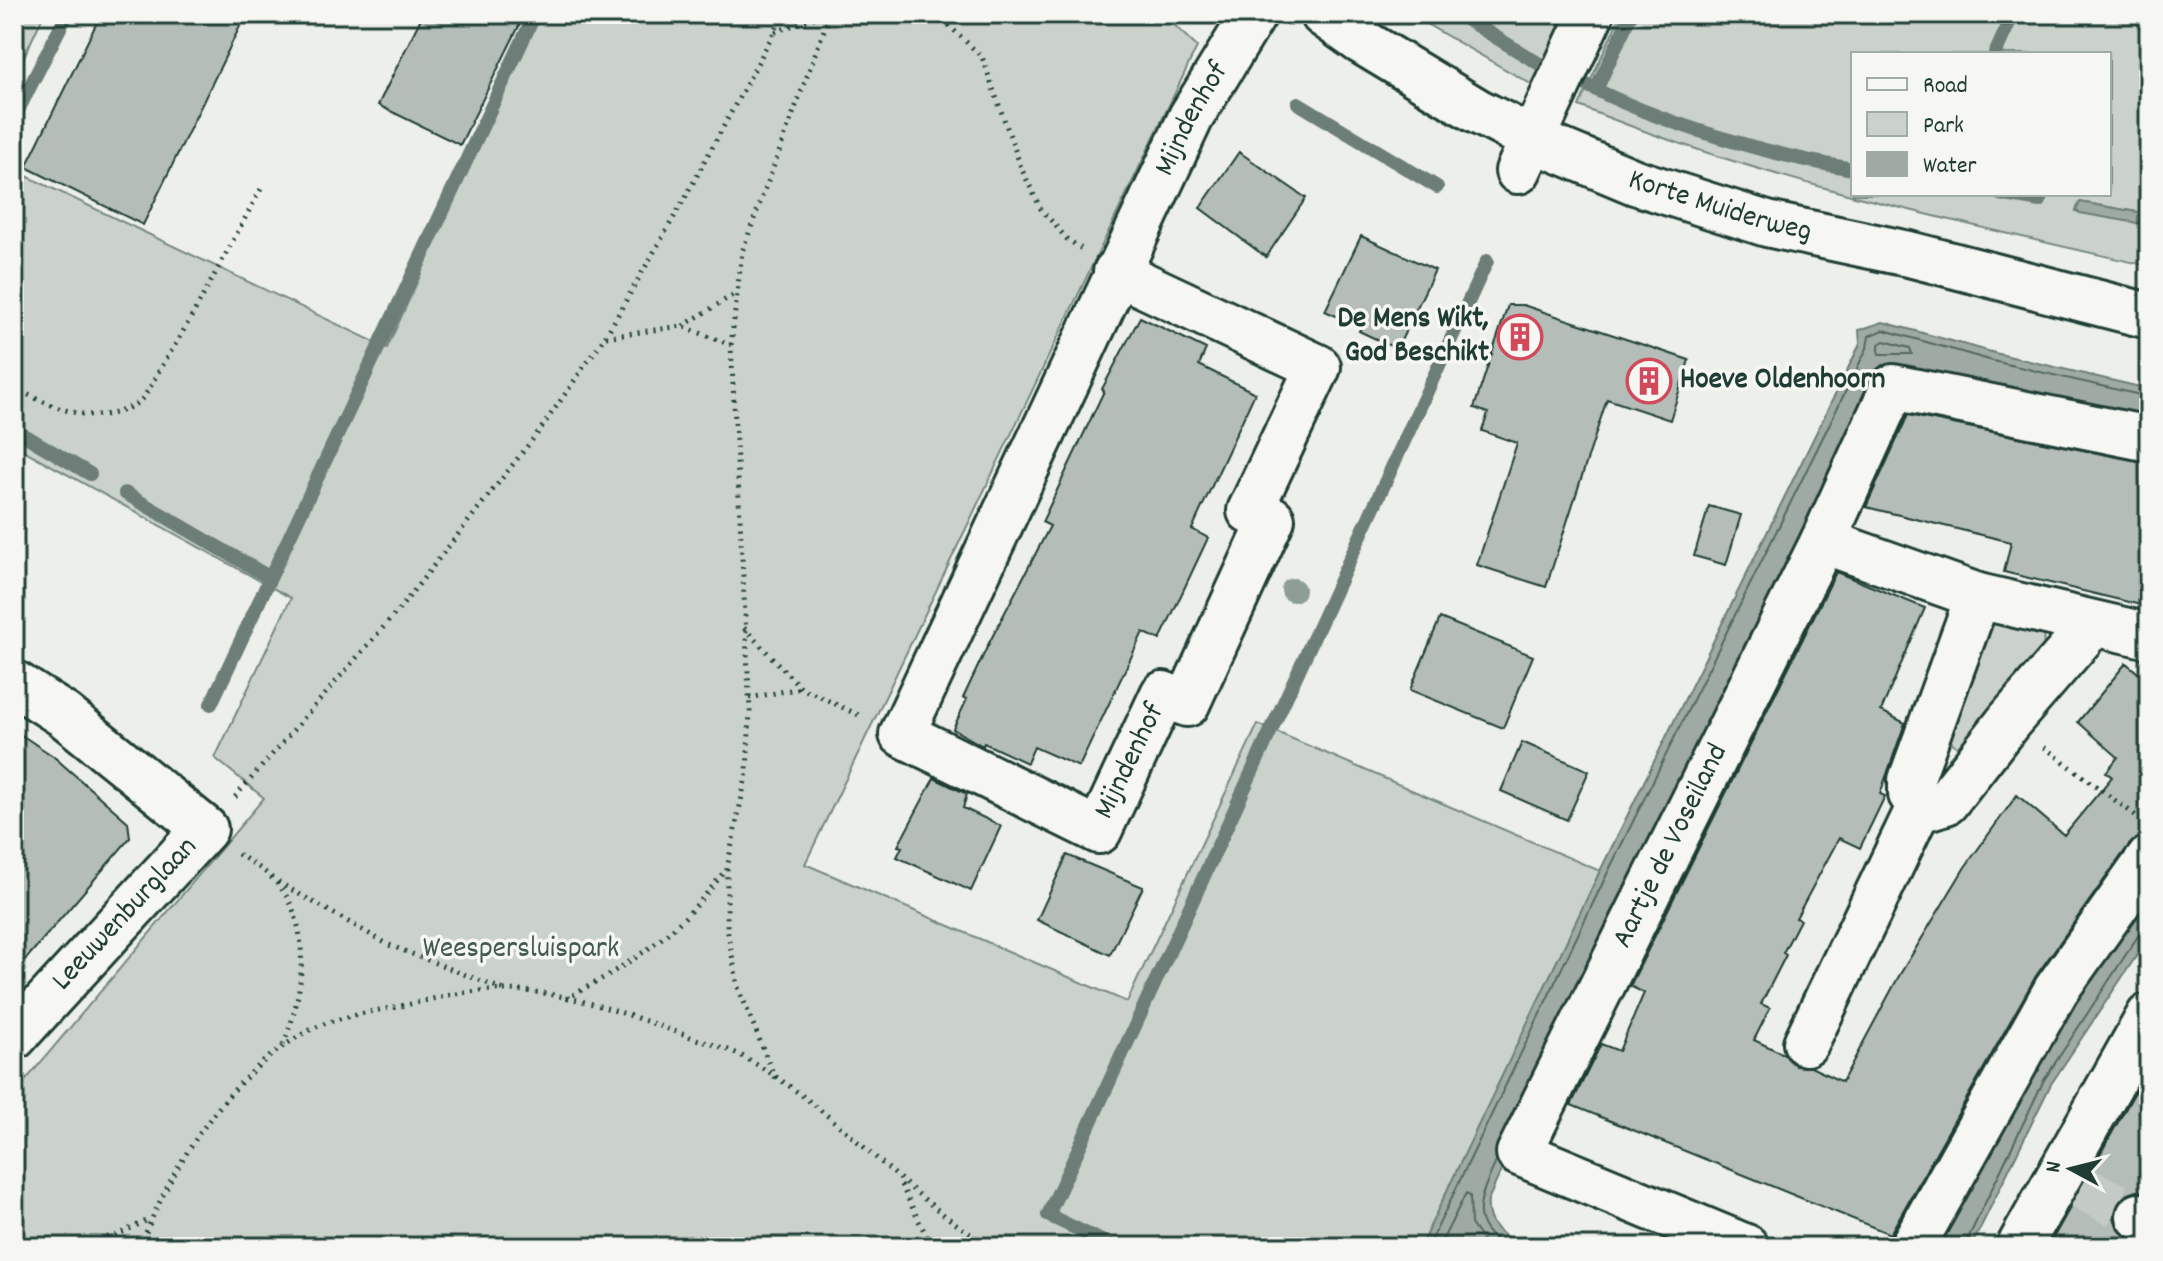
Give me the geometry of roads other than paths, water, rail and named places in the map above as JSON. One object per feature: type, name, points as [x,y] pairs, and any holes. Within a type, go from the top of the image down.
[{"type":"street","name":"Mijndenhof","points":[[1116,272],[1318,367],[1250,511],[1272,519],[1187,704],[1163,694],[1099,831],[902,734],[1116,272],[1191,117],[1254,14]]},
{"type":"street","name":"Korte Muiderweg","points":[[1323,14],[1525,155],[1635,182],[1767,224],[1913,255],[2149,316]]},
{"type":"street","points":[[1525,155],[1591,14]]},
{"type":"street","name":"Aartje de Voseiland","points":[[1677,1234],[1519,1153],[1823,541],[1893,387],[2149,439]]},
{"type":"street","points":[[1823,541],[1978,596],[2149,636]]},
{"type":"street","points":[[1978,596],[1911,780],[1911,794],[1920,805],[1933,808],[1946,802],[2009,721],[2093,624]]},
{"type":"street","name":"Leeuwenburglaan","points":[[14,683],[64,715],[205,829],[14,1037]]},
{"type":"street","points":[[1806,1043],[1920,805]]},
{"type":"street","points":[[1912,1247],[2056,990],[2149,859]]},
{"type":"street","points":[[2019,1247],[2068,1182],[2145,1030]]},
{"type":"street","points":[[1677,1234],[1746,1247]]},
{"type":"water","points":[[2080,202],[2149,214],[2149,225],[2080,213],[2076,211]]},
{"type":"water","points":[[1883,322],[1995,353],[2149,389],[2149,431],[1890,370],[1554,1053],[1488,1200],[1493,1224],[1525,1247],[1420,1247],[1600,871],[1860,344],[1859,330]]},
{"type":"water","points":[[2149,875],[2149,937],[2051,1084],[1971,1247],[1928,1247]]},
{"type":"waterway","points":[[14,118],[67,14]]},
{"type":"waterway","points":[[211,704],[535,14]]},
{"type":"waterway","points":[[1458,14],[1546,68]]},
{"type":"waterway","points":[[1596,90],[1631,14]]},
{"type":"waterway","points":[[1996,52],[2013,14]]},
{"type":"waterway","points":[[1583,83],[1645,111],[1715,136],[1851,169]]},
{"type":"waterway","points":[[1298,103],[1437,187]]},
{"type":"waterway","points":[[2011,196],[2040,201]]},
{"type":"waterway","points":[[1114,1247],[1048,1215],[1487,261]]},
{"type":"waterway","points":[[14,429],[90,474]]},
{"type":"waterway","points":[[125,493],[269,577]]},
{"type":"tunnel","points":[[2078,1186],[2139,1216]]},
{"type":"place","name":"De Mens Wikt, God Beschikt","points":[[1520,337]]},
{"type":"place","name":"Hoeve Oldenhoorn","points":[[1649,381]]},
{"type":"park label","name":"Weespersluispark","points":[[521,950]]}]
